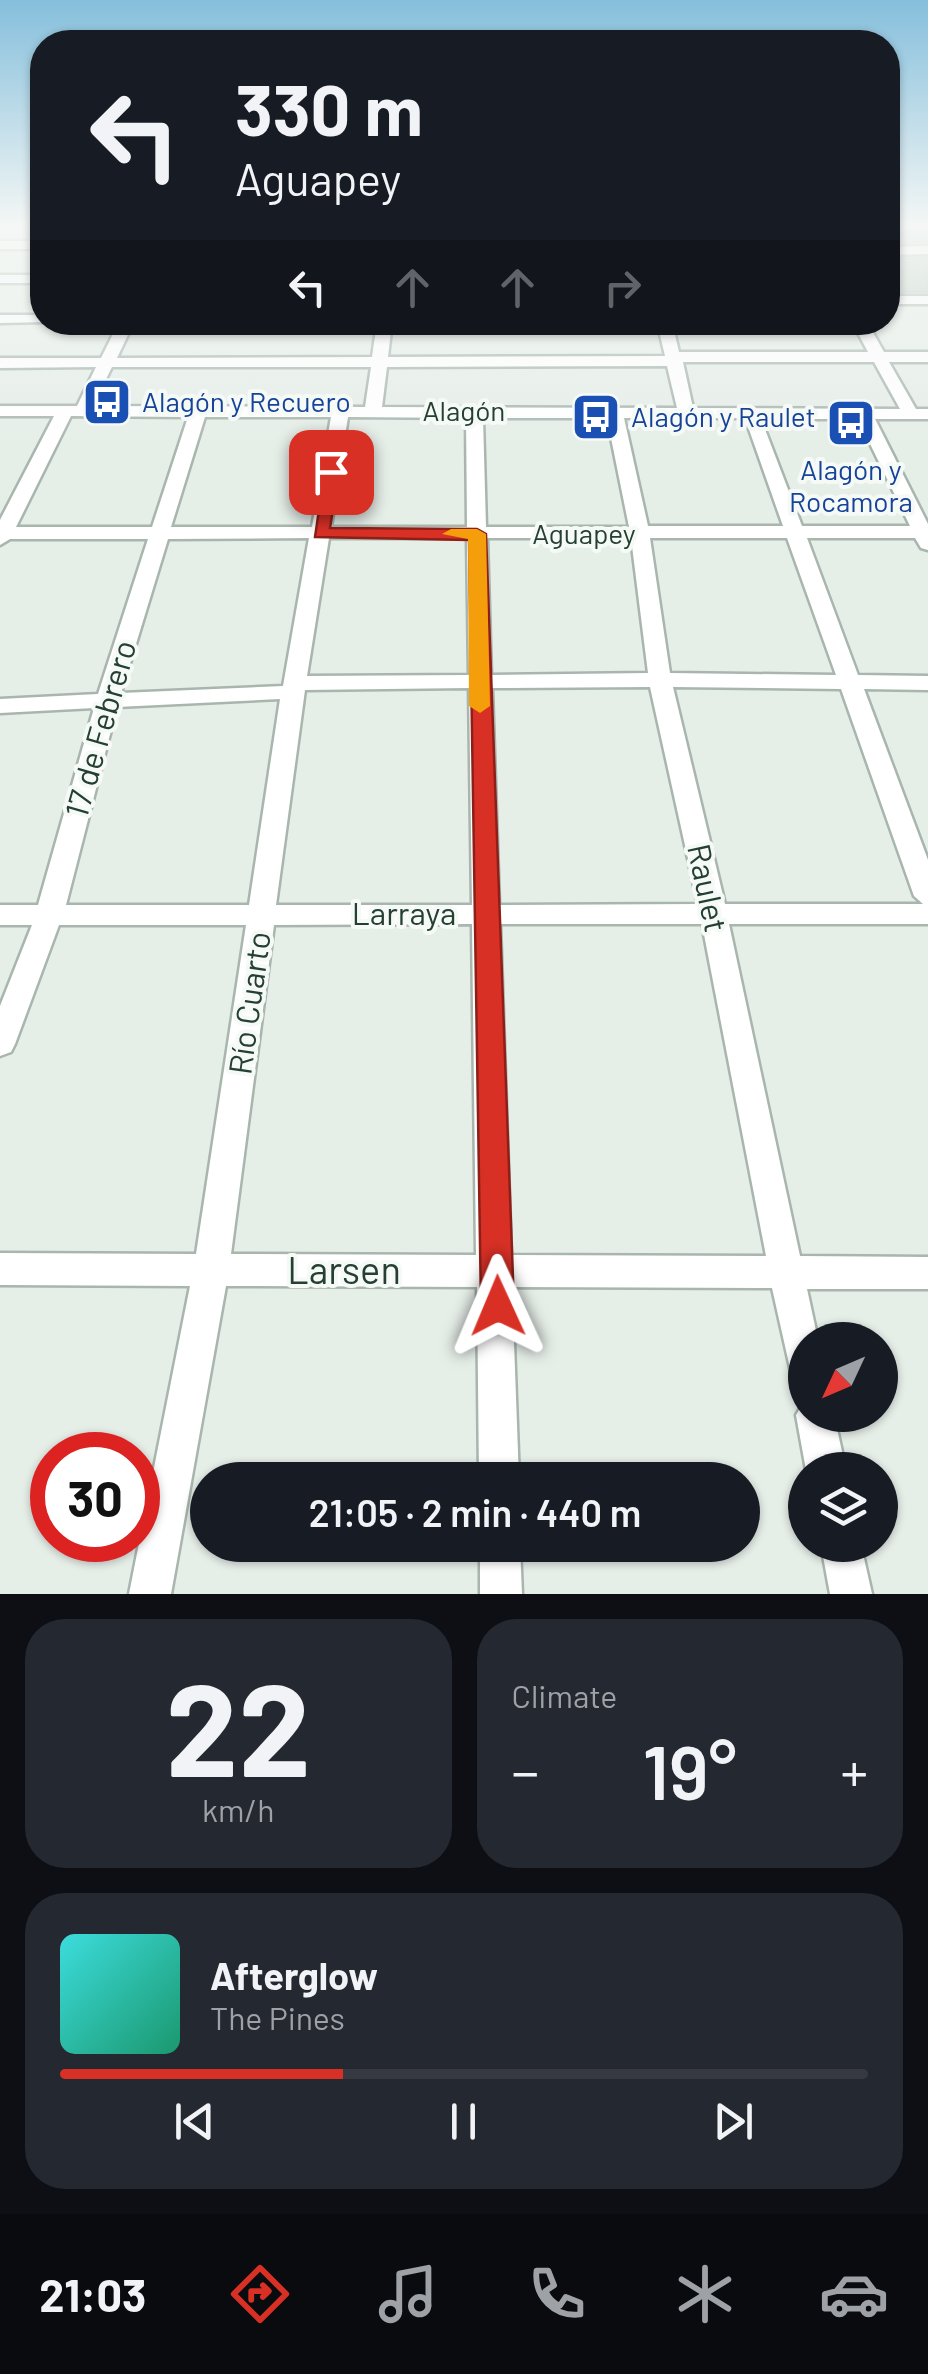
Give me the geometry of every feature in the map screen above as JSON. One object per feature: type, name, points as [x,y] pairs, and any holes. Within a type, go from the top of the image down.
[{"type":"street","points":[[0,319],[30,319]]},
{"type":"street","points":[[1,535],[120,335]]},
{"type":"street","points":[[373,411],[383,335]]},
{"type":"street","points":[[668,335],[686,412]]},
{"type":"street","points":[[866,335],[919,414]]},
{"type":"street","points":[[0,363],[928,357]]},
{"type":"street","name":"Alagón","points":[[0,411],[919,414]]},
{"type":"street","name":"Río Cuarto","points":[[150,1594],[211,1270],[294,688],[341,411]]},
{"type":"street","name":"17 de Febrero","points":[[0,1044],[49,916],[107,703],[198,412]]},
{"type":"street","points":[[474,412],[499,1462]]},
{"type":"street","name":"Raulet","points":[[614,412],[640,534],[660,680],[713,912],[797,1322]]},
{"type":"street","points":[[751,413],[928,896]]},
{"type":"street","points":[[864,413],[926,536]]},
{"type":"street","name":"Aguapey","points":[[1,535],[926,536]]},
{"type":"street","points":[[0,706],[479,680],[928,684]]},
{"type":"street","name":"Larraya","points":[[0,916],[928,914]]},
{"type":"street","name":"Larsen","points":[[0,1269],[928,1273]]},
{"type":"street","points":[[500,1562],[500,1594]]},
{"type":"street","points":[[845,1562],[851,1594]]},
{"type":"slow traffic","points":[[451,534],[477,534],[480,706]]},
{"type":"place","name":"Alagón y Recuero","points":[[107,402]]},
{"type":"place","name":"Alagón y Raulet","points":[[596,417]]},
{"type":"place","name":"Alagón y Rocamora","points":[[851,423]]},
{"type":"route","points":[[331,472],[321,534],[477,534],[498,1306]]}]
